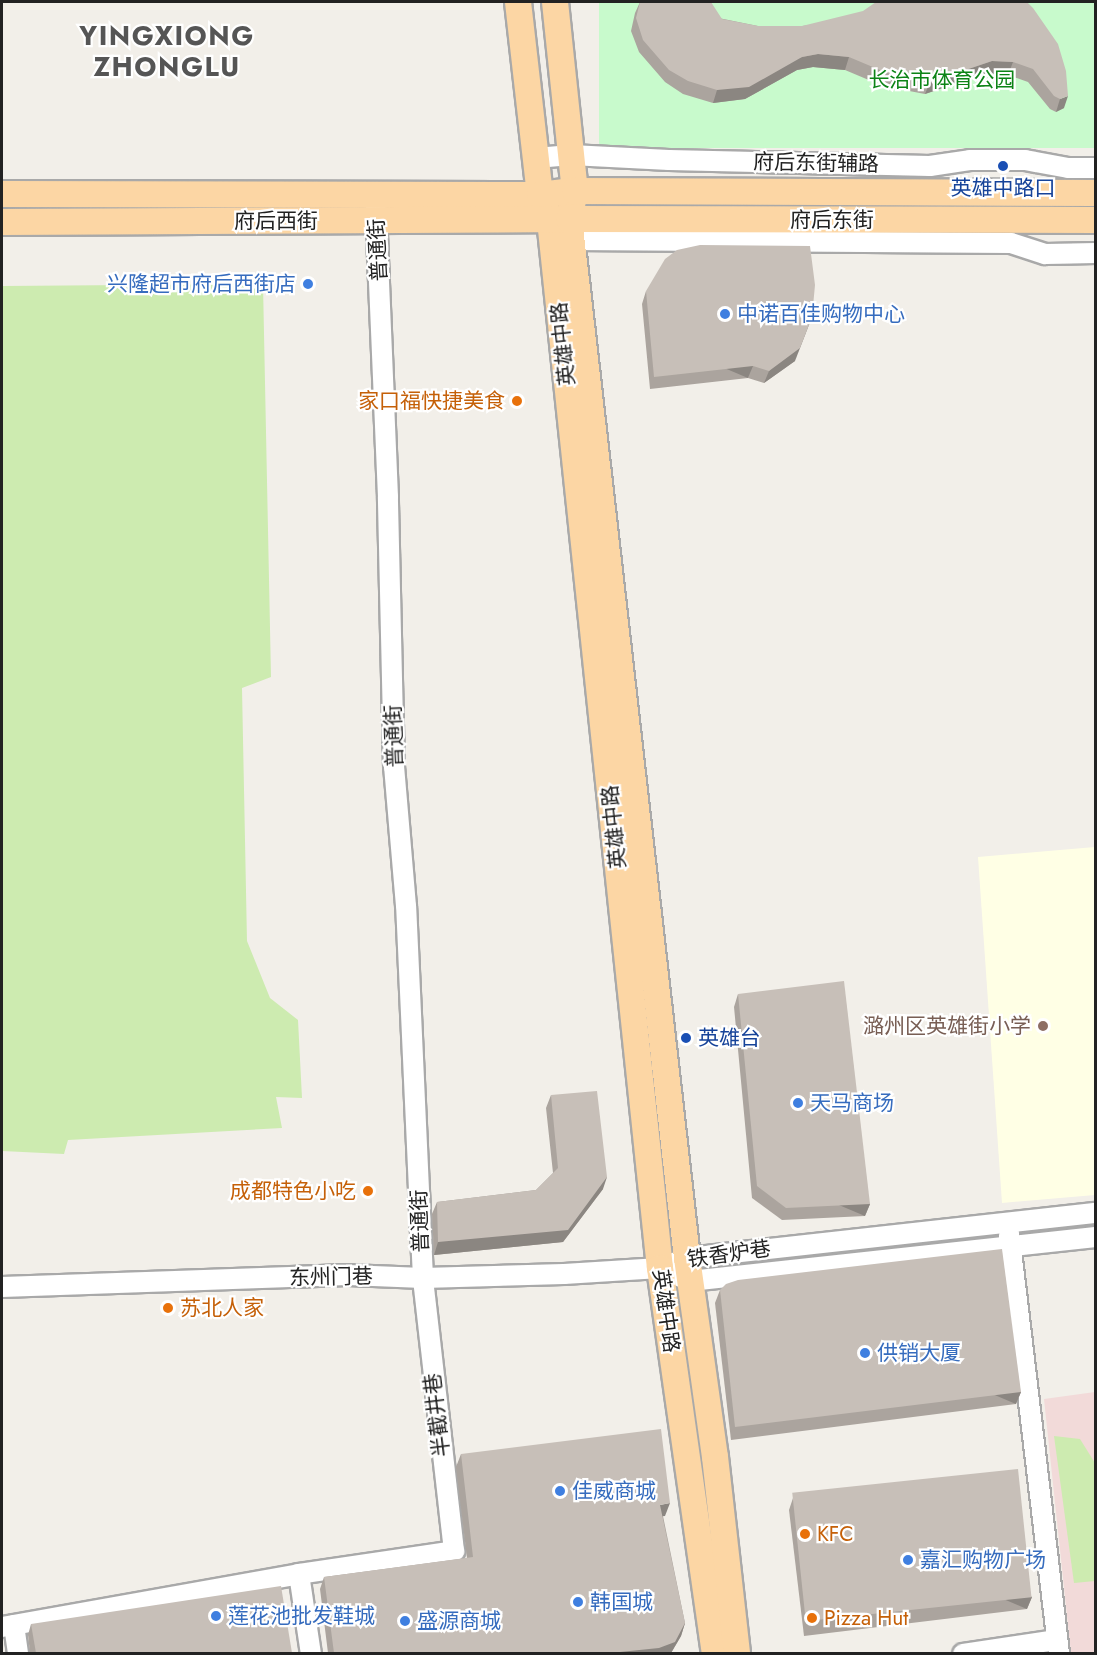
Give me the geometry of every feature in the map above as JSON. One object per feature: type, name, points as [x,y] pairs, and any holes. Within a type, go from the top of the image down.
[{"type":"main road","name":"英雄中路","points":[[518,2],[540,195],[564,226],[689,1270],[716,1457],[737,1653]]},
{"type":"main road","name":"英雄中路","points":[[555,2],[575,191],[564,226],[660,1268],[715,1653]]},
{"type":"main road","name":"府后东街","points":[[540,195],[575,191],[1095,193]]},
{"type":"main road","name":"府后西街","points":[[2,194],[540,195]]},
{"type":"main road","name":"府后东街","points":[[564,226],[1095,220]]},
{"type":"main road","name":"府后西街","points":[[2,222],[377,221],[564,226]]},
{"type":"street","name":"府后东街辅路","points":[[536,158],[571,155],[669,160],[930,166],[970,160],[1025,160],[1068,168],[1095,168]]},
{"type":"street","name":"普通街","points":[[375,193],[388,497],[394,767],[406,906],[423,1278]]},
{"type":"street","points":[[564,226],[1011,243],[1046,254],[1095,253]]},
{"type":"street","name":"铁香炉巷","points":[[689,1270],[1009,1223],[1095,1213]]},
{"type":"street","points":[[963,1653],[1058,1647],[1008,1246],[1009,1223]]},
{"type":"street","name":"铁香炉巷","points":[[660,1268],[689,1270],[1008,1246],[1095,1237]]},
{"type":"street","name":"东州门巷","points":[[2,1287],[348,1275],[423,1278],[660,1268]]},
{"type":"street","name":"半截井巷","points":[[299,1574],[454,1551],[423,1278]]},
{"type":"street","points":[[18,1653],[8,1626],[299,1574],[311,1653]]},
{"type":"shaded area","name":"潞州区英雄街小学","points":[[1095,847],[1095,1195],[1002,1203],[978,857]]},
{"type":"shaded area","points":[[1095,1392],[1095,1653],[1071,1653],[1044,1399]]},
{"type":"green space","name":"长治市体育公园","points":[[599,2],[1095,2],[1095,148],[599,148]]},
{"type":"green space","points":[[263,284],[271,677],[242,688],[247,941],[270,998],[298,1020],[302,1098],[276,1097],[282,1128],[68,1140],[64,1154],[2,1151],[2,286]]},
{"type":"green space","points":[[1054,1436],[1080,1439],[1095,1463],[1095,1581],[1074,1583]]},
{"type":"building","points":[[640,2],[711,2],[722,19],[758,26],[802,26],[863,11],[876,2],[1027,2],[1058,44],[1066,71],[1068,96],[1060,99],[1054,96],[1033,69],[1013,62],[992,61],[930,82],[887,73],[849,57],[818,54],[802,57],[749,87],[717,90],[688,81],[669,70],[643,40],[636,18]]},
{"type":"building","name":"中诺百佳购物中心","points":[[700,245],[810,246],[815,285],[812,317],[800,348],[769,371],[753,366],[654,377],[646,291],[665,259],[677,250]]},
{"type":"building","name":"天马商场","points":[[844,981],[870,1204],[786,1208],[757,1186],[738,994]]},
{"type":"building","points":[[597,1091],[607,1177],[568,1230],[438,1242],[437,1202],[536,1190],[558,1168],[551,1095]]},
{"type":"building","name":"供销大厦","points":[[1002,1249],[1021,1392],[735,1427],[720,1290],[726,1284],[738,1280]]},
{"type":"building","points":[[661,1429],[670,1503],[660,1505],[685,1623],[675,1642],[659,1648],[610,1653],[334,1653],[324,1577],[473,1557],[461,1454]]},
{"type":"building","name":"嘉汇购物广场","points":[[1018,1469],[1031,1597],[806,1621],[792,1493]]},
{"type":"building","name":"莲花池批发鞋城","points":[[281,1586],[292,1653],[36,1653],[31,1624]]},
{"type":"place","name":"英雄中路口","points":[[1003,166]]},
{"type":"place","name":"兴隆超市府后西街店","points":[[308,284]]},
{"type":"place","name":"中诺百佳购物中心","points":[[725,314]]},
{"type":"place","name":"家口福快捷美食","points":[[517,401]]},
{"type":"place","name":"潞州区英雄街小学","points":[[1043,1026]]},
{"type":"place","name":"英雄台","points":[[686,1038]]},
{"type":"place","name":"天马商场","points":[[798,1103]]},
{"type":"place","name":"成都特色小吃","points":[[368,1191]]},
{"type":"place","name":"苏北人家","points":[[168,1308]]},
{"type":"place","name":"供销大厦","points":[[865,1353]]},
{"type":"place","name":"佳威商城","points":[[560,1491]]},
{"type":"place","name":"KFC","points":[[805,1534]]},
{"type":"place","name":"嘉汇购物广场","points":[[908,1560]]},
{"type":"place","name":"韩国城","points":[[578,1602]]},
{"type":"place","name":"莲花池批发鞋城","points":[[216,1616]]},
{"type":"place","name":"Pizza Hut","points":[[812,1618]]},
{"type":"place","name":"盛源商城","points":[[405,1621]]},
{"type":"district","name":"YINGXIONG ZHONGLU","points":[[167,50]]}]
